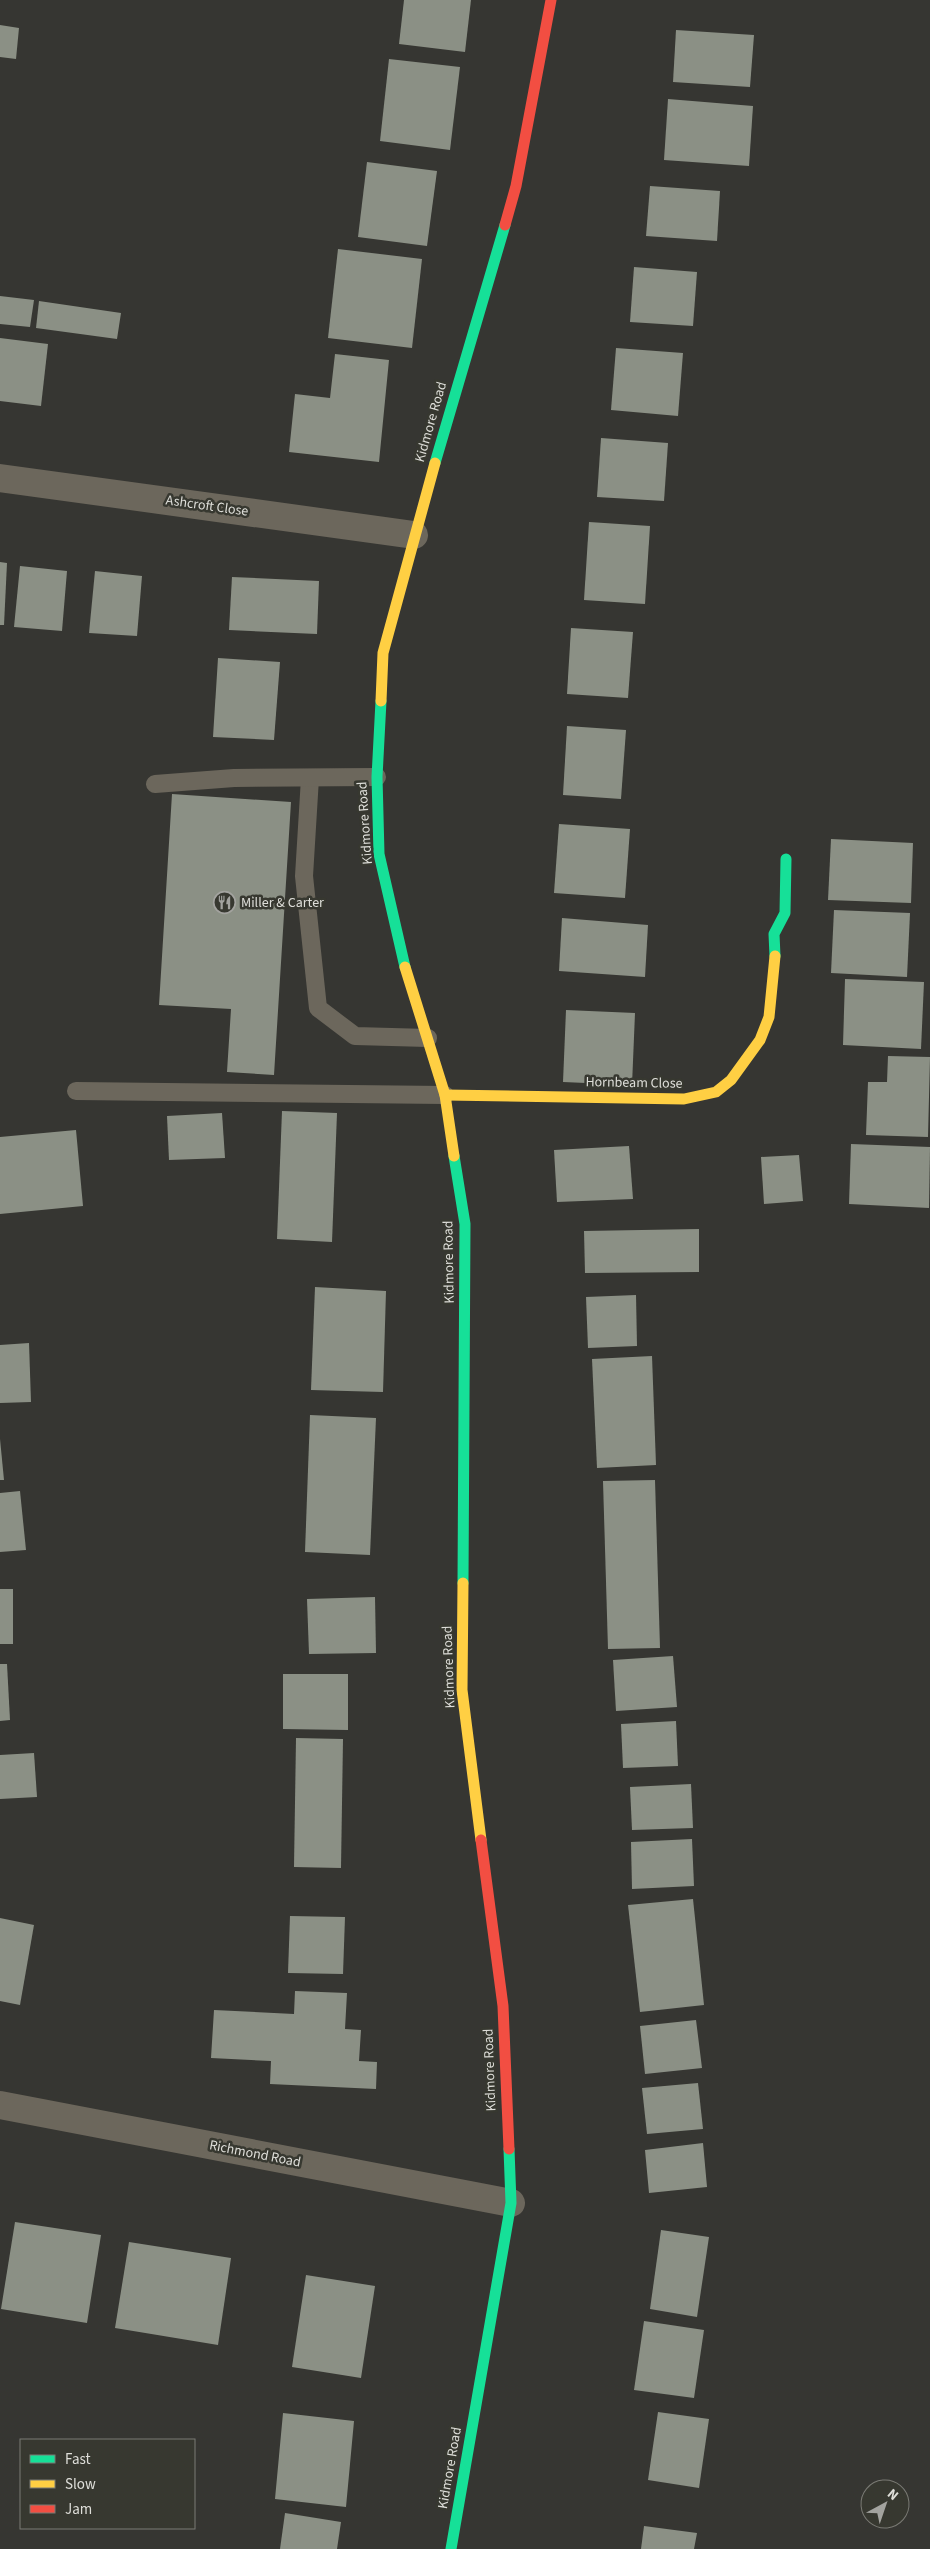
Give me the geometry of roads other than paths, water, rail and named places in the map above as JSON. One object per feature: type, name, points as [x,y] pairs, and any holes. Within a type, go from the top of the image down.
[{"type":"street","name":"Kidmore Road","points":[[451,2549],[510,2203],[502,2006],[462,1690],[465,1224],[446,1095],[402,957],[379,854],[377,777],[383,653],[414,535],[516,186],[551,0]]},
{"type":"street","name":"Ashcroft Close","points":[[0,478],[414,535]]},
{"type":"street","name":"Hornbeam Close","points":[[446,1095],[684,1099],[716,1092],[731,1080],[748,1058],[760,1040],[769,1017],[774,934],[785,913],[786,859]]},
{"type":"street","name":"Richmond Road","points":[[0,2105],[510,2203]]},
{"type":"lane","points":[[155,784],[234,778],[377,777]]},
{"type":"lane","points":[[310,778],[304,876],[318,1008],[355,1036],[428,1038]]},
{"type":"lane","points":[[76,1092],[446,1095]]},
{"type":"place","name":"Miller & Carter","points":[[225,903]]}]
